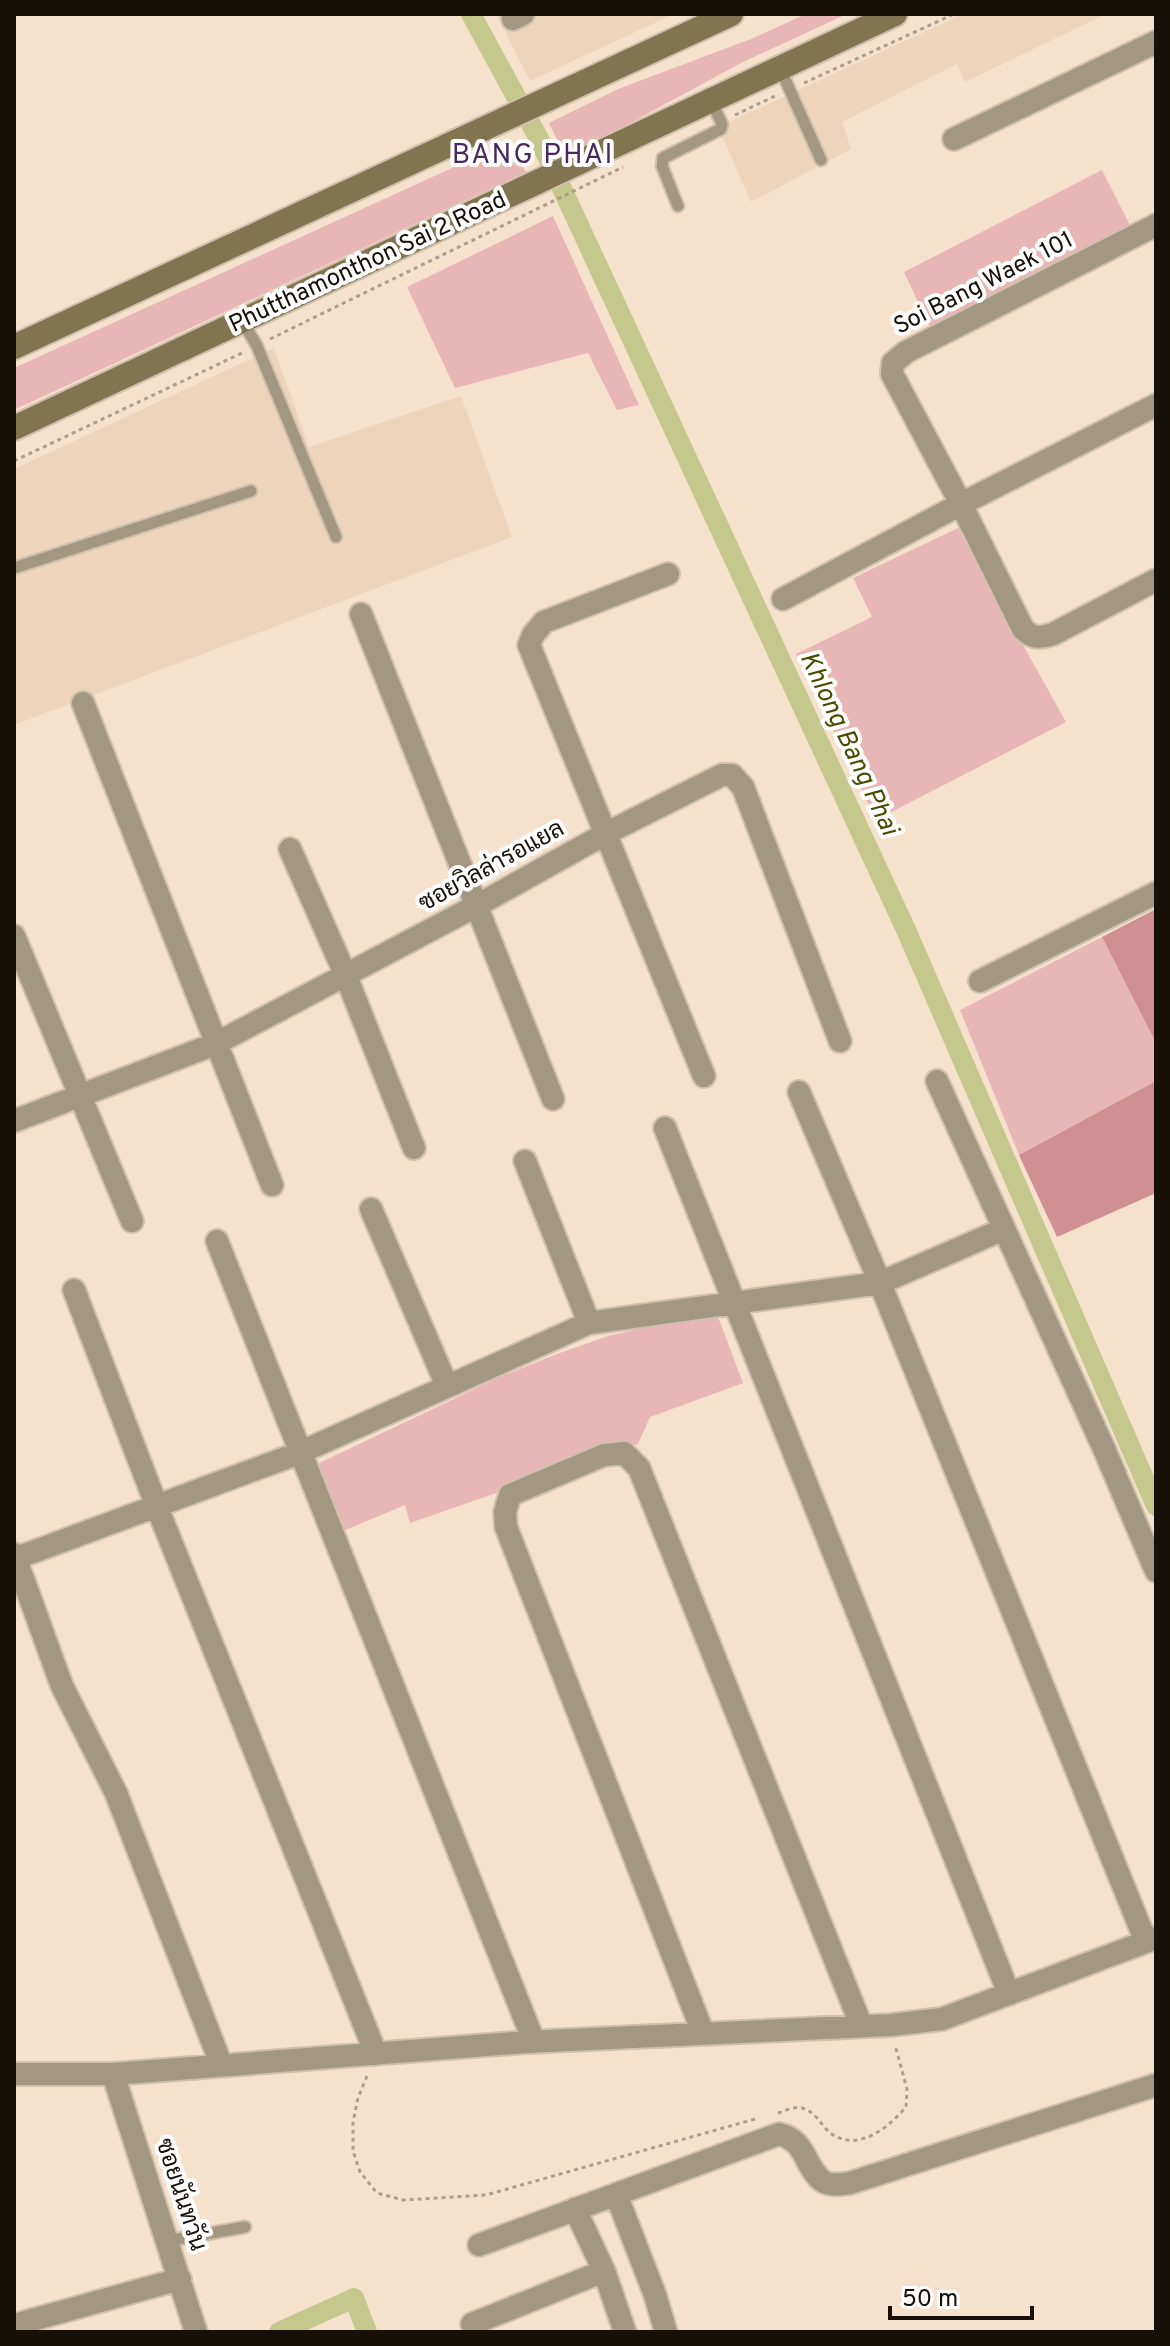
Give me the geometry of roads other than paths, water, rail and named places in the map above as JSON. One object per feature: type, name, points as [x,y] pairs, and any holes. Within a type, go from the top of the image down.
[{"type":"main road","points":[[14,347],[731,14]]},
{"type":"main road","name":"Phutthamonthon Sai 2 Road","points":[[14,428],[243,322],[492,218],[620,157],[711,100],[895,14]]},
{"type":"street","points":[[954,139],[1156,42]]},
{"type":"street","name":"Soi Bang Waek 101","points":[[961,504],[892,374],[893,363],[906,352],[1156,225]]},
{"type":"street","points":[[783,599],[1156,405]]},
{"type":"street","points":[[961,504],[1023,629],[1035,638],[1053,634],[1156,580]]},
{"type":"street","points":[[668,574],[544,622],[529,645],[704,1076]]},
{"type":"street","points":[[361,614],[553,1099]]},
{"type":"street","points":[[83,703],[272,1185]]},
{"type":"street","name":"ซอยวิลล่ารอแยล","points":[[14,1121],[215,1044],[605,834],[722,775],[732,775],[743,787],[840,1041]]},
{"type":"street","points":[[290,849],[346,976],[414,1148]]},
{"type":"street","points":[[980,981],[1156,893]]},
{"type":"street","points":[[14,936],[132,1221]]},
{"type":"street","points":[[937,1081],[1099,1437],[1156,1571]]},
{"type":"street","points":[[14,2074],[113,2074],[534,2042],[891,2025],[942,2019],[1151,1940],[799,1092]]},
{"type":"street","points":[[665,1128],[1009,1994]]},
{"type":"street","points":[[525,1161],[589,1323]]},
{"type":"street","points":[[371,1209],[447,1386]]},
{"type":"street","points":[[221,2064],[116,1793],[62,1686],[15,1557],[299,1453],[589,1323],[880,1283],[1004,1229]]},
{"type":"street","points":[[217,1241],[534,2042]]},
{"type":"street","points":[[74,1290],[157,1507],[376,2054]]},
{"type":"street","points":[[703,2033],[506,1527],[505,1512],[510,1495],[604,1455],[624,1453],[639,1468],[861,2025]]},
{"type":"street","name":"ซอยนันทวัน","points":[[113,2074],[196,2332]]},
{"type":"street","points":[[479,2245],[779,2134],[791,2137],[799,2145],[822,2181],[829,2184],[850,2183],[1156,2085]]},
{"type":"street","points":[[616,2194],[666,2332]]},
{"type":"street","points":[[575,2209],[604,2271],[625,2332]]},
{"type":"street","points":[[472,2324],[604,2271]]},
{"type":"street","points":[[14,2325],[180,2279]]},
{"type":"lane","points":[[780,67],[821,160]]},
{"type":"lane","points":[[678,206],[662,166],[663,158],[721,129],[722,124],[711,100]]},
{"type":"lane","points":[[243,322],[257,346],[336,537]]},
{"type":"lane","points":[[14,568],[251,491]]},
{"type":"lane","points":[[167,2241],[245,2227]]},
{"type":"waterway","name":"Khlong Bang Phai","points":[[471,14],[539,139],[907,932],[1156,1506]]},
{"type":"waterway","points":[[279,2332],[354,2298],[367,2332]]},
{"type":"district","name":"BANG PHAI","points":[[533,156]]}]
